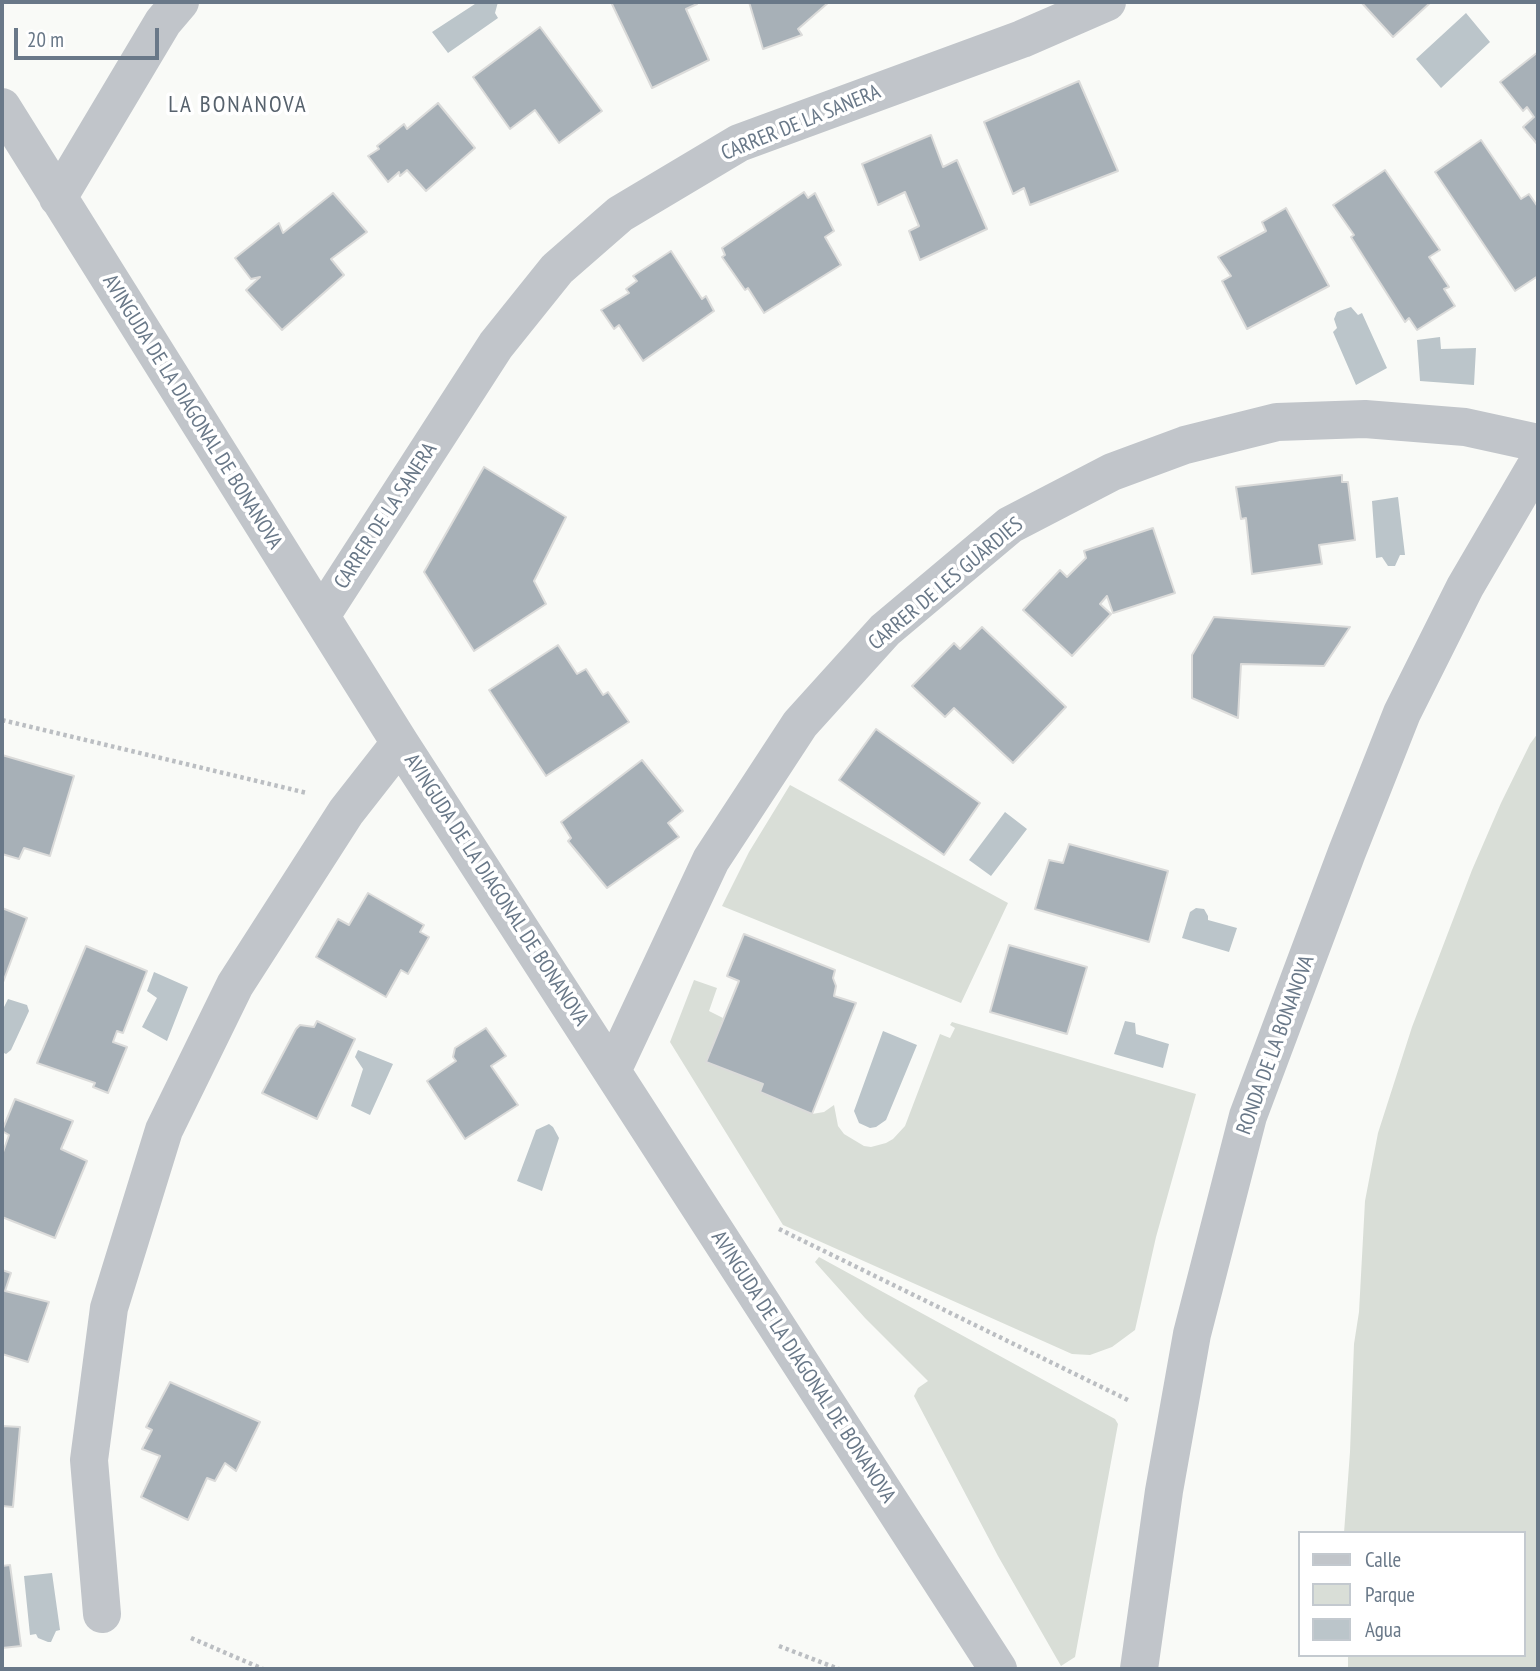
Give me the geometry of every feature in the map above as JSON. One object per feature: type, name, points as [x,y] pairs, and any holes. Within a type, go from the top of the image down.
[{"type":"street","points":[[58,198],[163,22],[180,2]]},
{"type":"street","name":"CARRER DE LA SANERA","points":[[321,616],[496,345],[557,269],[620,214],[739,143],[1022,39],[1107,2]]},
{"type":"street","name":"AVINGUDA DE LA DIAGONAL DE BONANOVA","points":[[2,107],[400,743],[998,1669]]},
{"type":"street","name":"CARRER DE LES GUÀRDIES","points":[[613,1069],[711,860],[800,724],[885,629],[1010,525],[1112,472],[1185,445],[1277,422],[1365,419],[1465,427],[1538,443]]},
{"type":"street","name":"RONDA DE LA BONANOVA","points":[[1139,1669],[1164,1491],[1192,1334],[1248,1116],[1402,713],[1465,587],[1538,463]]},
{"type":"street","points":[[102,1614],[89,1460],[109,1308],[164,1130],[235,985],[346,812],[400,743]]},
{"type":"path","points":[[2,720],[313,794]]},
{"type":"path","points":[[779,1229],[1129,1400]]},
{"type":"path","points":[[191,1638],[262,1669]]},
{"type":"path","points":[[779,1646],[839,1669]]},
{"type":"green space","points":[[1538,733],[1538,1669],[1348,1669],[1348,1657],[1526,1657],[1526,1531],[1344,1531],[1365,1201],[1378,1133],[1412,1027],[1472,870],[1530,744]]},
{"type":"green space","points":[[790,785],[1008,903],[961,1003],[722,906],[749,852]]},
{"type":"green space","points":[[694,980],[717,988],[709,1011],[723,1018],[707,1062],[763,1084],[760,1092],[812,1114],[824,1112],[834,1105],[838,1126],[844,1134],[864,1146],[886,1143],[905,1126],[940,1034],[950,1038],[955,1028],[950,1025],[952,1022],[1196,1094],[1156,1237],[1135,1330],[1112,1347],[1090,1355],[1072,1354],[783,1225],[670,1042]]},
{"type":"green space","points":[[819,1257],[1115,1419],[1118,1424],[1075,1657],[1061,1666],[998,1556],[914,1396],[918,1388],[928,1381],[865,1318],[815,1262]]},
{"type":"water","points":[[478,2],[498,2],[495,13],[498,18],[448,53],[432,32]]},
{"type":"water","points":[[1466,13],[1490,42],[1441,88],[1416,59]]},
{"type":"water","points":[[1351,307],[1358,315],[1362,313],[1387,368],[1356,385],[1333,332],[1337,328],[1334,319],[1337,312]]},
{"type":"water","points":[[1440,337],[1441,349],[1476,348],[1474,385],[1420,381],[1417,340]]},
{"type":"water","points":[[1398,497],[1405,555],[1400,555],[1395,566],[1388,566],[1382,557],[1376,558],[1372,501]]},
{"type":"water","points":[[1005,812],[1027,829],[991,876],[969,860]]},
{"type":"water","points":[[1196,908],[1204,909],[1208,920],[1237,928],[1229,952],[1182,938],[1190,912]]},
{"type":"water","points":[[154,972],[188,987],[167,1041],[142,1027],[157,998],[147,991]]},
{"type":"water","points":[[8,999],[27,1005],[29,1011],[11,1050],[6,1054],[2,1052],[2,1011]]},
{"type":"water","points":[[1125,1021],[1135,1023],[1136,1034],[1169,1044],[1163,1068],[1114,1054]]},
{"type":"water","points":[[883,1031],[917,1045],[886,1120],[870,1128],[859,1123],[854,1111]]},
{"type":"water","points":[[358,1050],[393,1064],[370,1115],[351,1106],[363,1069],[355,1057]]},
{"type":"water","points":[[549,1124],[559,1138],[542,1191],[517,1181],[536,1130]]},
{"type":"water","points":[[52,1573],[60,1630],[56,1631],[51,1642],[48,1642],[38,1638],[36,1634],[30,1635],[24,1576]]},
{"type":"building","points":[[611,2],[696,2],[697,4],[686,9],[709,60],[652,88]]},
{"type":"building","points":[[749,2],[829,2],[798,29],[802,35],[763,49]]},
{"type":"building","points":[[1361,2],[1431,2],[1393,37]]},
{"type":"building","points":[[540,27],[602,111],[559,143],[535,110],[510,129],[473,77]]},
{"type":"building","points":[[1538,52],[1538,145],[1523,127],[1534,117],[1527,107],[1523,111],[1500,82]]},
{"type":"building","points":[[1079,81],[1118,171],[1030,205],[1024,188],[1013,194],[984,122]]},
{"type":"building","points":[[438,103],[475,148],[426,191],[407,170],[400,176],[399,172],[388,182],[368,156],[404,124],[407,129]]},
{"type":"building","points":[[931,135],[943,167],[957,160],[987,229],[920,260],[909,231],[919,226],[905,192],[878,205],[862,164]]},
{"type":"building","points":[[1481,140],[1521,199],[1529,194],[1538,207],[1538,276],[1515,291],[1435,172]]},
{"type":"building","points":[[1385,170],[1440,250],[1429,257],[1449,287],[1444,289],[1455,306],[1417,330],[1409,318],[1405,322],[1351,237],[1354,235],[1333,205]]},
{"type":"building","points":[[804,192],[808,198],[815,193],[834,231],[825,237],[841,265],[764,313],[748,288],[745,290],[722,257],[725,255],[722,248]]},
{"type":"building","points":[[333,193],[367,232],[331,259],[344,275],[282,330],[246,290],[260,277],[251,279],[235,258],[279,223],[283,233]]},
{"type":"building","points":[[1286,208],[1329,286],[1247,329],[1222,281],[1231,276],[1218,257],[1266,231],[1262,222]]},
{"type":"building","points":[[671,251],[702,299],[706,296],[714,311],[643,361],[619,325],[614,329],[601,310],[629,293],[626,289],[637,281],[633,276]]},
{"type":"building","points":[[484,467],[566,517],[534,581],[546,604],[474,651],[424,572]]},
{"type":"building","points":[[1342,475],[1342,482],[1348,482],[1355,540],[1319,545],[1322,564],[1252,574],[1246,518],[1241,519],[1236,487]]},
{"type":"building","points":[[1153,528],[1175,593],[1113,613],[1107,596],[1100,604],[1111,614],[1072,656],[1023,610],[1060,570],[1067,577],[1086,558],[1084,551]]},
{"type":"building","points":[[1214,617],[1350,627],[1324,666],[1241,664],[1238,718],[1192,698],[1192,655]]},
{"type":"building","points":[[982,627],[1066,707],[1013,763],[954,708],[945,717],[912,686],[954,643],[960,649]]},
{"type":"building","points":[[558,645],[577,674],[586,669],[603,695],[608,692],[629,722],[546,776],[489,690]]},
{"type":"building","points":[[876,729],[980,803],[944,855],[839,780]]},
{"type":"building","points":[[2,755],[74,776],[50,856],[24,848],[19,859],[2,854]]},
{"type":"building","points":[[642,760],[683,811],[668,823],[679,837],[607,888],[568,841],[571,838],[561,822]]},
{"type":"building","points":[[1069,844],[1168,871],[1149,942],[1035,909],[1049,860],[1063,863]]},
{"type":"building","points":[[368,893],[424,925],[420,932],[429,937],[408,974],[401,970],[386,997],[316,957],[338,919],[349,925]]},
{"type":"building","points":[[2,908],[27,918],[2,985]]},
{"type":"building","points":[[744,934],[835,970],[834,996],[856,1003],[812,1114],[760,1092],[763,1084],[706,1062],[739,981],[727,976]]},
{"type":"building","points":[[1009,945],[1087,967],[1067,1034],[990,1012]]},
{"type":"building","points":[[86,946],[147,971],[123,1033],[117,1031],[113,1042],[127,1047],[108,1093],[93,1087],[95,1083],[37,1063]]},
{"type":"building","points":[[317,1021],[355,1039],[317,1119],[262,1093],[296,1029],[300,1025],[314,1027]]},
{"type":"building","points":[[486,1028],[506,1056],[491,1066],[518,1105],[465,1139],[427,1081],[456,1061],[453,1057],[455,1048]]},
{"type":"building","points":[[15,1099],[73,1121],[61,1149],[87,1161],[55,1238],[2,1217],[2,1155],[9,1135],[2,1131]]},
{"type":"building","points":[[2,1270],[11,1273],[5,1291],[49,1302],[28,1362],[2,1354]]},
{"type":"building","points":[[170,1382],[260,1422],[236,1471],[225,1463],[215,1481],[207,1478],[188,1520],[141,1497],[160,1456],[142,1449],[152,1430],[146,1427]]},
{"type":"building","points":[[2,1426],[20,1427],[13,1507],[2,1506]]},
{"type":"building","points":[[10,1565],[21,1646],[2,1648],[2,1566]]},
{"type":"district","name":"LA BONANOVA","points":[[238,105]]}]
